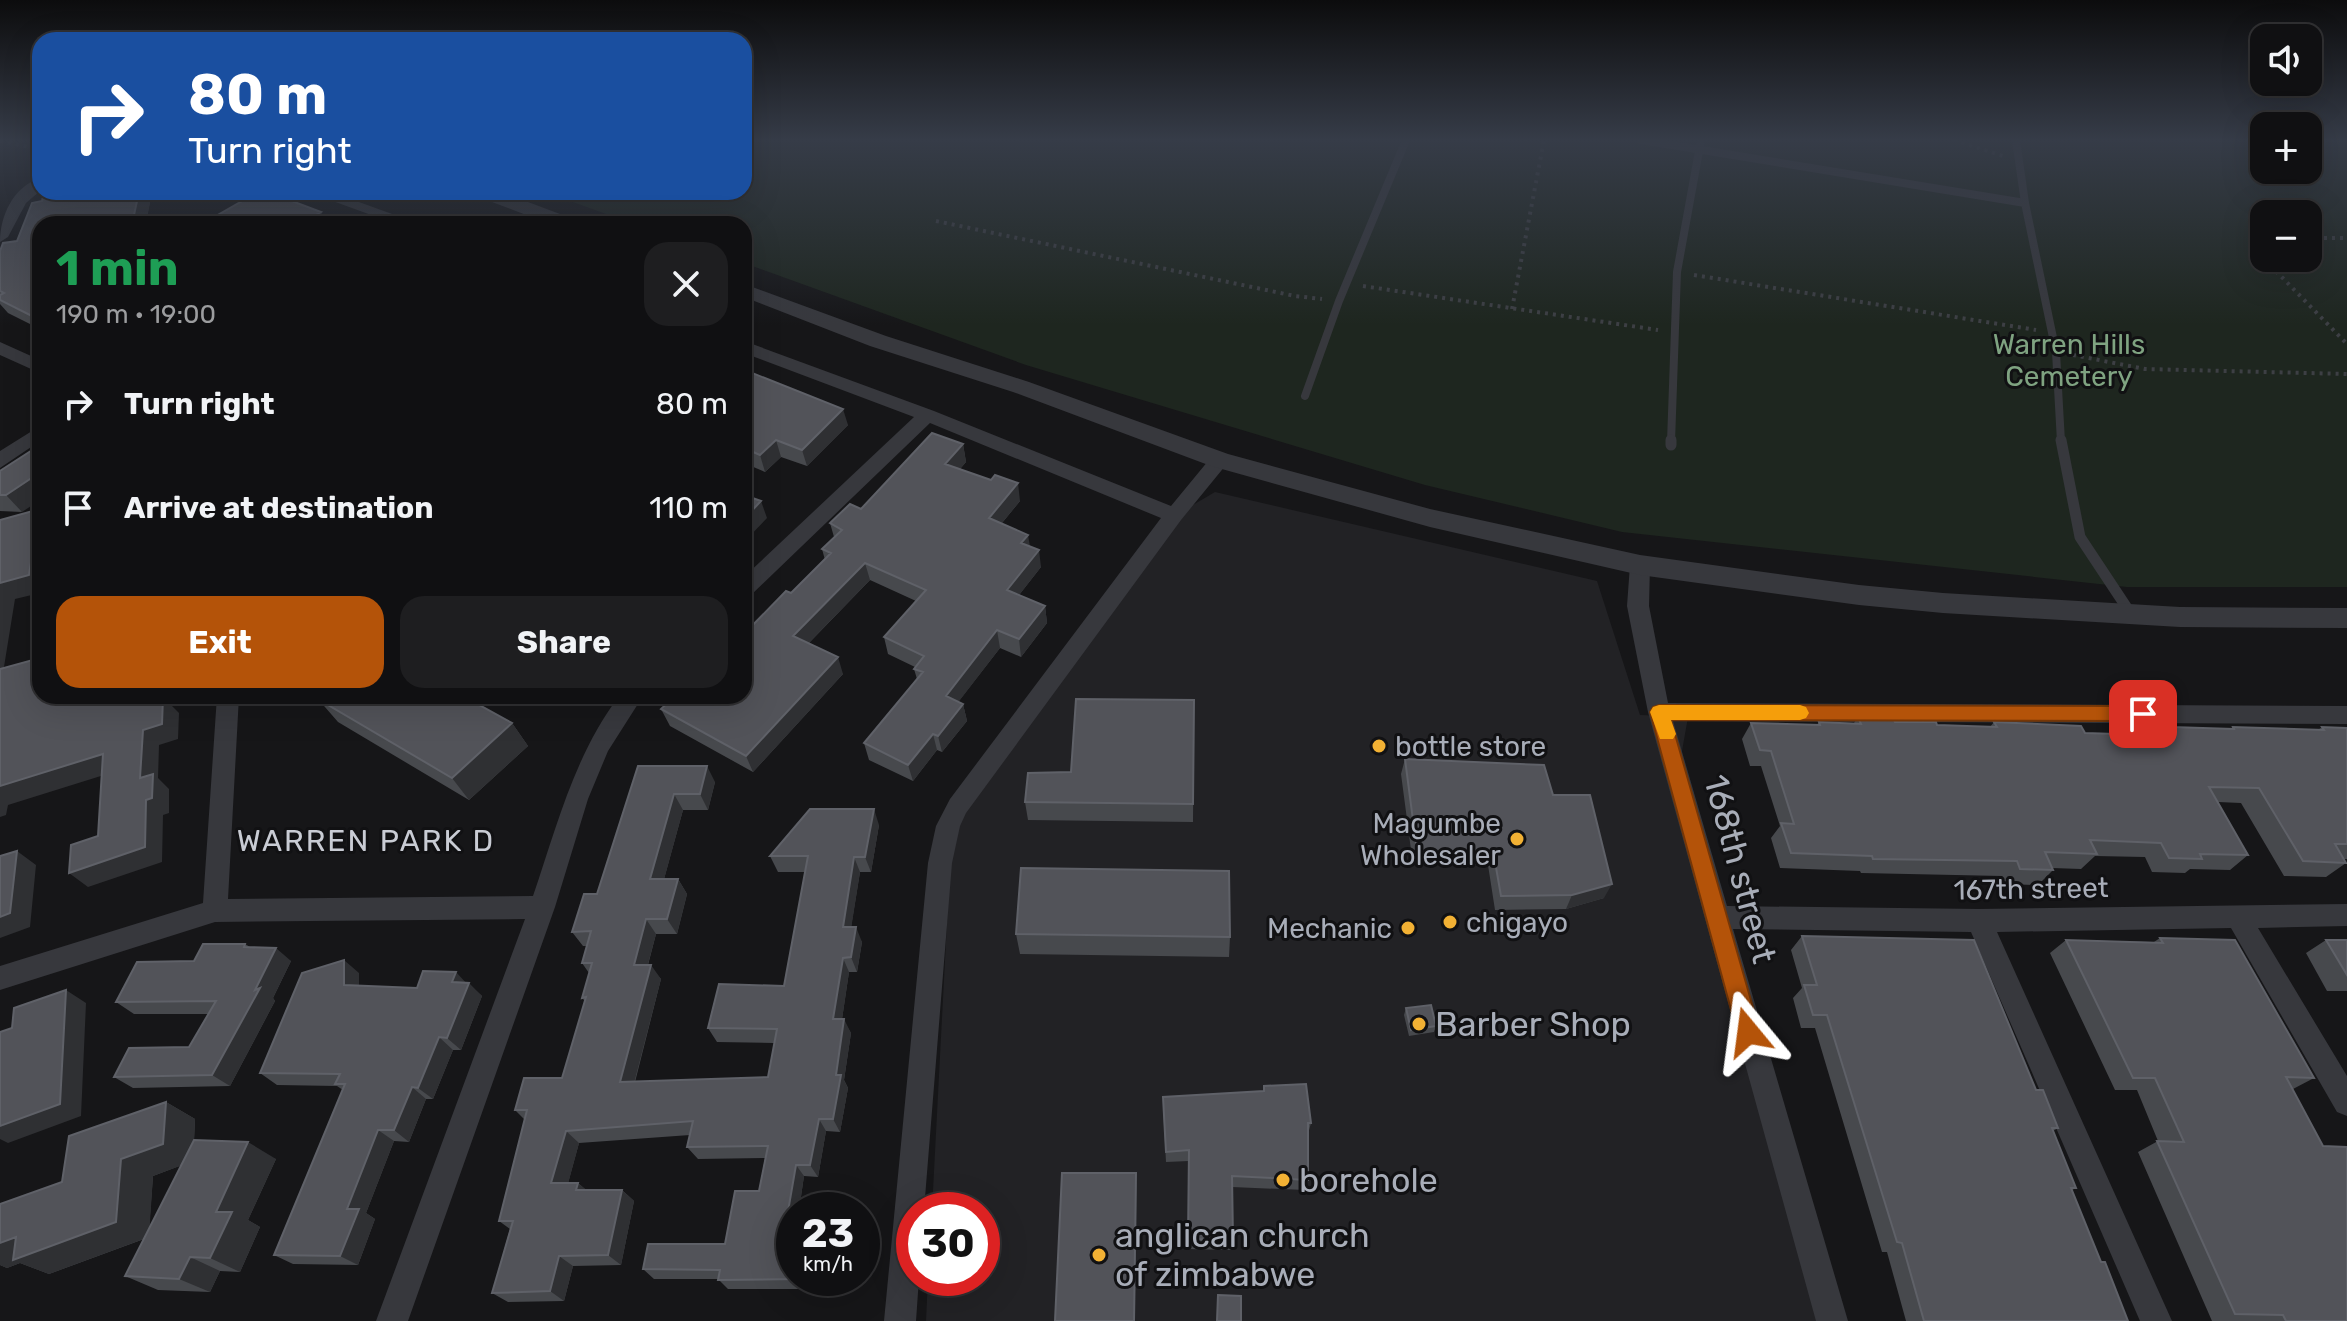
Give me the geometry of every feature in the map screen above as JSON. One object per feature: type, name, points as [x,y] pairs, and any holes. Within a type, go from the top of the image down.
[{"type":"street","points":[[0,237],[19,202]]},
{"type":"street","points":[[345,202],[388,216]]},
{"type":"street","points":[[509,202],[548,216]]},
{"type":"street","points":[[752,293],[878,341],[1021,387],[1220,460],[1402,511],[1640,565],[1859,595],[2131,615],[2347,618]]},
{"type":"street","points":[[0,348],[32,363]]},
{"type":"street","points":[[752,350],[927,415],[1174,515]]},
{"type":"street","points":[[752,581],[927,415]]},
{"type":"street","points":[[0,461],[32,438]]},
{"type":"street","points":[[900,1321],[939,878],[948,826],[958,806],[1174,515],[1220,460]]},
{"type":"street","name":"168th street","points":[[1640,565],[1638,606],[1659,712],[1832,1321]]},
{"type":"street","points":[[215,911],[228,704]]},
{"type":"street","points":[[392,1321],[542,907],[585,770],[603,734],[626,704]]},
{"type":"street","points":[[1659,712],[2347,715]]},
{"type":"street","points":[[0,978],[215,911],[542,907]]},
{"type":"street","name":"167th street","points":[[1715,917],[1979,921],[2347,915]]},
{"type":"street","points":[[2238,917],[2347,1102]]},
{"type":"street","points":[[1979,921],[2156,1321]]},
{"type":"lane","points":[[1305,396],[1339,301],[1381,202]]},
{"type":"lane","points":[[1671,445],[1677,272],[1690,202]]},
{"type":"lane","points":[[2018,202],[2025,203],[2056,352],[2062,455],[2080,537],[2131,615]]},
{"type":"path","points":[[1512,309],[1531,202]]},
{"type":"path","points":[[936,221],[1295,296],[1339,301]]},
{"type":"path","points":[[2322,238],[2347,238]]},
{"type":"path","points":[[1677,272],[2052,332]]},
{"type":"path","points":[[2277,272],[2347,344]]},
{"type":"path","points":[[1347,284],[1674,332]]},
{"type":"path","points":[[2056,352],[2145,369],[2347,374]]},
{"type":"shaded area","points":[[1215,492],[1597,581],[1640,715],[1688,717],[1675,791],[1828,1321],[926,1321],[927,1296],[1000,1296],[1000,1192],[933,1192],[952,826],[1169,519]]},
{"type":"green space","name":"Warren Hills Cemetery","points":[[572,202],[2250,202],[2250,272],[2322,272],[2322,202],[2347,202],[2347,587],[2127,587],[1622,532],[1425,485],[1026,365],[752,266],[752,216],[612,216]]},
{"type":"building","points":[[137,202],[134,216],[32,216],[32,316],[0,300],[0,295],[4,293],[0,291],[0,251],[3,243],[17,241],[32,203]]},
{"type":"building","points":[[241,202],[294,202],[321,212],[314,216],[216,216]]},
{"type":"building","points":[[752,373],[843,409],[802,450],[776,440],[760,455],[752,452]]},
{"type":"building","points":[[932,433],[963,444],[945,464],[991,480],[995,475],[1018,483],[989,518],[1028,535],[1021,543],[1039,550],[1007,590],[1045,606],[1019,639],[997,630],[946,696],[963,704],[938,736],[933,734],[908,765],[864,743],[923,672],[914,669],[924,656],[884,637],[926,590],[865,563],[793,636],[838,657],[746,756],[661,709],[666,704],[752,704],[752,626],[786,591],[791,593],[831,553],[822,549],[842,530],[830,523],[850,504],[861,509]]},
{"type":"building","points":[[32,450],[32,478],[6,495],[0,495],[0,471]]},
{"type":"building","points":[[752,498],[761,501],[752,511]]},
{"type":"building","points":[[32,511],[29,575],[0,583],[0,520]]},
{"type":"building","points":[[32,660],[32,704],[163,704],[162,724],[143,730],[140,778],[153,774],[152,798],[146,800],[145,847],[69,873],[71,845],[98,836],[103,754],[0,786],[0,669]]},
{"type":"building","points":[[1076,699],[1194,700],[1193,804],[1025,802],[1028,773],[1071,772]]},
{"type":"building","points":[[326,704],[478,704],[512,723],[452,778]]},
{"type":"building","points":[[1858,717],[1893,718],[1895,722],[1936,722],[1937,725],[1997,727],[1994,722],[2081,726],[2085,733],[2147,735],[2139,722],[2168,723],[2171,727],[2234,729],[2347,728],[2347,844],[2335,844],[2346,863],[2303,861],[2259,788],[2209,787],[2248,855],[2200,854],[2202,859],[2169,858],[2161,843],[2090,840],[2097,854],[2045,852],[2053,870],[2020,869],[2017,861],[1873,859],[1872,856],[1791,853],[1781,823],[1794,824],[1771,751],[1760,750],[1751,723],[1861,724]]},
{"type":"building","points":[[1405,759],[1544,765],[1553,795],[1590,795],[1612,884],[1572,895],[1501,896],[1493,850],[1417,851]]},
{"type":"building","points":[[638,766],[707,766],[700,794],[674,794],[650,879],[678,879],[667,919],[646,919],[634,965],[651,965],[620,1082],[768,1077],[777,1029],[708,1028],[719,984],[784,986],[808,856],[770,856],[810,809],[874,809],[865,857],[854,857],[843,927],[856,927],[851,957],[843,958],[833,1019],[844,1019],[836,1075],[841,1075],[833,1119],[819,1119],[810,1165],[796,1165],[791,1192],[776,1192],[776,1279],[718,1280],[720,1270],[643,1269],[648,1244],[725,1244],[735,1191],[759,1191],[768,1146],[687,1147],[693,1121],[566,1131],[551,1183],[578,1183],[576,1190],[622,1190],[608,1255],[559,1256],[550,1291],[492,1293],[513,1221],[499,1221],[527,1110],[515,1110],[524,1078],[562,1078],[586,997],[582,998],[592,963],[582,963],[591,931],[572,932],[584,894],[597,894]]},
{"type":"building","points":[[17,851],[10,913],[0,917],[0,856]]},
{"type":"building","points":[[1021,868],[1229,871],[1230,937],[1016,934]]},
{"type":"building","points":[[1802,936],[1974,940],[2036,1090],[2043,1090],[2058,1128],[2052,1128],[2076,1188],[2071,1188],[2128,1321],[1924,1321],[1902,1243],[1897,1242],[1827,1015],[1813,1015],[1804,985],[1817,985]]},
{"type":"building","points":[[2160,938],[2235,940],[2314,1078],[2286,1077],[2323,1146],[2347,1147],[2347,1321],[2286,1321],[2283,1315],[2235,1314],[2157,1141],[2184,1142],[2155,1078],[2133,1078],[2066,940],[2163,943]]},
{"type":"building","points":[[2326,940],[2347,940],[2347,975]]},
{"type":"building","points":[[203,944],[276,948],[255,990],[260,988],[212,1075],[114,1077],[129,1048],[189,1047],[216,1001],[116,1002],[137,962],[194,961]]},
{"type":"building","points":[[344,960],[344,985],[417,988],[423,971],[456,972],[452,982],[469,983],[447,1038],[439,1037],[418,1088],[412,1087],[394,1130],[378,1130],[347,1209],[359,1209],[340,1256],[274,1255],[345,1084],[335,1084],[340,1074],[260,1073],[302,973]]},
{"type":"building","points":[[66,990],[60,1104],[0,1126],[0,1032],[12,1028],[14,1008]]},
{"type":"building","points":[[1431,1005],[1436,1026],[1411,1030],[1406,1008]]},
{"type":"building","points":[[1306,1084],[1311,1123],[1308,1123],[1308,1180],[1232,1176],[1233,1240],[1188,1239],[1189,1150],[1166,1152],[1163,1097],[1264,1091],[1264,1086]]},
{"type":"building","points":[[166,1102],[163,1144],[121,1159],[116,1222],[13,1260],[16,1237],[0,1243],[0,1204],[62,1182],[69,1136]]},
{"type":"building","points":[[194,1140],[248,1142],[216,1212],[232,1212],[210,1258],[190,1257],[179,1279],[125,1276]]},
{"type":"building","name":"anglican church of zimbabwe","points":[[1062,1173],[1136,1173],[1134,1321],[1055,1321]]},
{"type":"building","points":[[1218,1295],[1241,1296],[1241,1321],[1217,1321]]},
{"type":"slow traffic","points":[[1666,734],[1659,712],[1800,713]]},
{"type":"place","name":"bottle store","points":[[1379,746]]},
{"type":"place","name":"Magumbe Wholesaler","points":[[1517,839]]},
{"type":"place","name":"chigayo","points":[[1450,922]]},
{"type":"place","name":"Mechanic","points":[[1408,928]]},
{"type":"place","name":"Barber Shop","points":[[1419,1024]]},
{"type":"place","name":"borehole","points":[[1283,1180]]},
{"type":"place","name":"anglican church of zimbabwe","points":[[1099,1255]]},
{"type":"district","name":"WARREN PARK D","points":[[366,841]]},
{"type":"route","points":[[1748,1032],[1659,712],[2143,714]]}]
